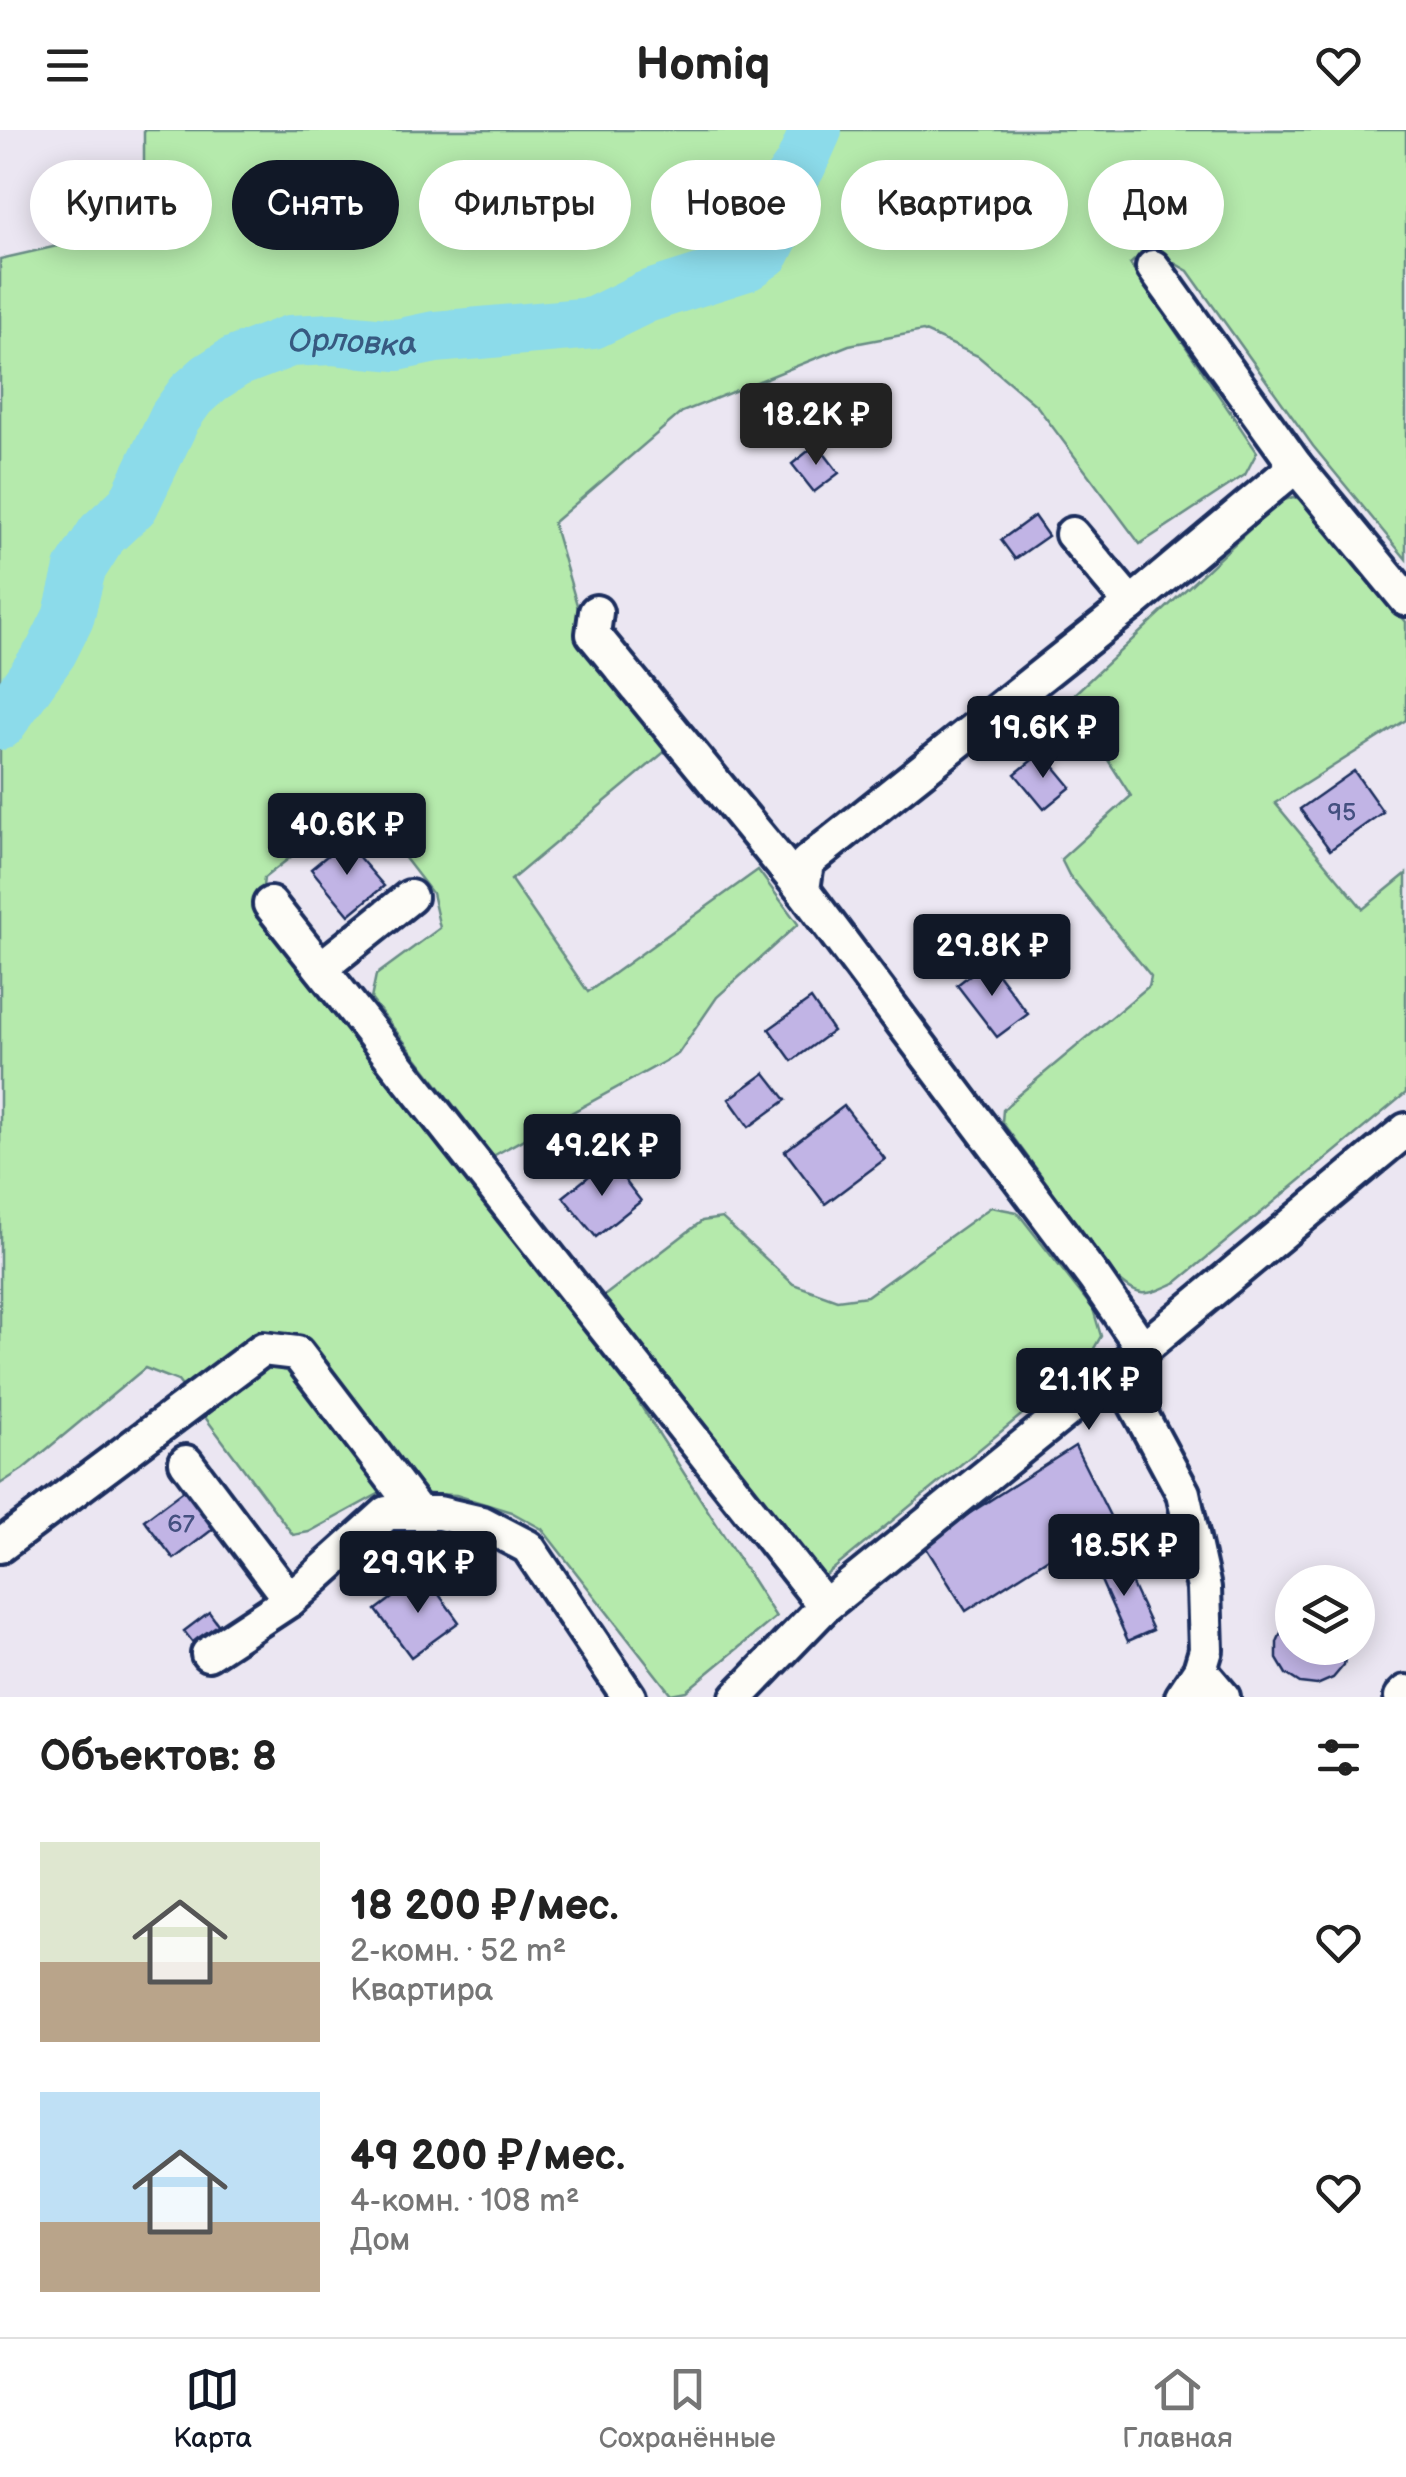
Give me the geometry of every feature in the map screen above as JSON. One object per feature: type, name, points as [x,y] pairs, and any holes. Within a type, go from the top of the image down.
[{"type":"street","points":[[1153,267],[1296,466],[1406,599]]},
{"type":"street","points":[[803,890],[807,862],[1296,466]]},
{"type":"street","points":[[1072,534],[1130,604]]},
{"type":"street","points":[[596,612],[593,634],[803,890],[1142,1346]]},
{"type":"street","points":[[321,968],[410,897]]},
{"type":"street","points":[[270,904],[825,1606]]},
{"type":"street","points":[[737,1697],[825,1606],[1406,1130]]},
{"type":"street","points":[[0,1546],[263,1350],[296,1353],[418,1512]]},
{"type":"street","points":[[1117,1370],[1183,1493],[1204,1588],[1206,1650],[1191,1684],[1222,1697]]},
{"type":"street","points":[[186,1462],[290,1600]]},
{"type":"street","points":[[208,1654],[290,1600],[387,1513],[438,1513],[482,1523],[528,1547],[629,1697]]},
{"type":"green space","points":[[144,130],[1406,130],[1406,559],[1313,446],[1188,271],[1151,250],[1224,250],[1224,160],[1088,160],[1088,250],[1146,250],[1130,264],[1257,452],[1245,475],[1140,544],[1037,406],[978,356],[923,331],[849,345],[682,412],[553,523],[587,639],[668,749],[511,880],[588,992],[758,870],[798,924],[717,997],[678,1054],[493,1156],[371,999],[376,975],[440,928],[432,893],[374,818],[347,813],[264,878],[259,918],[577,1306],[776,1617],[686,1691],[671,1694],[542,1529],[511,1512],[456,1495],[382,1492],[309,1532],[293,1535],[178,1381],[145,1368],[0,1484],[0,259],[40,250],[212,250],[212,160],[144,160]]},
{"type":"green space","points":[[1293,497],[1306,500],[1406,622],[1406,720],[1275,803],[1363,909],[1406,874],[1406,1093],[1177,1282],[1151,1292],[1138,1292],[1115,1276],[1002,1122],[1003,1110],[1017,1096],[1149,986],[1151,976],[1069,875],[1061,859],[1131,796],[1069,699],[1279,502]]},
{"type":"green space","points":[[991,1207],[1017,1212],[1093,1309],[1101,1336],[1087,1361],[820,1580],[600,1299],[702,1221],[722,1218],[793,1284],[837,1300],[867,1296]]},
{"type":"building","points":[[817,444],[839,473],[814,492],[792,464]]},
{"type":"building","points":[[1034,516],[1048,536],[1015,559],[1001,540]]},
{"type":"building","points":[[1042,752],[1071,787],[1044,809],[1015,774]]},
{"type":"building","points":[[1354,771],[1383,812],[1330,850],[1300,809]]},
{"type":"building","points":[[345,841],[384,886],[349,915],[311,869]]},
{"type":"building","points":[[988,961],[1028,1014],[997,1037],[957,985]]},
{"type":"building","points":[[811,999],[833,1031],[792,1061],[769,1029]]},
{"type":"building","points":[[765,1073],[786,1100],[749,1127],[729,1099]]},
{"type":"building","points":[[844,1106],[885,1159],[825,1204],[785,1151]]},
{"type":"building","points":[[609,1160],[641,1201],[596,1237],[563,1197]]},
{"type":"building","points":[[1075,1446],[1111,1518],[966,1611],[923,1543]]},
{"type":"building","points":[[188,1487],[217,1526],[174,1559],[144,1520]]},
{"type":"building","points":[[1119,1556],[1153,1630],[1128,1641],[1095,1567]]},
{"type":"building","points":[[424,1574],[459,1622],[411,1657],[376,1610]]},
{"type":"building","points":[[209,1612],[223,1631],[198,1649],[184,1631]]},
{"type":"building","points":[[1281,1665],[1344,1665],[1333,1678],[1317,1685],[1300,1683]]},
{"type":"waterway","name":"Орловка","points":[[0,724],[51,652],[68,618],[80,569],[102,534],[133,505],[175,417],[210,378],[235,362],[290,341],[333,339],[397,345],[435,337],[593,323],[646,297],[747,265],[765,252],[776,230],[783,190],[800,166],[816,130]]}]
